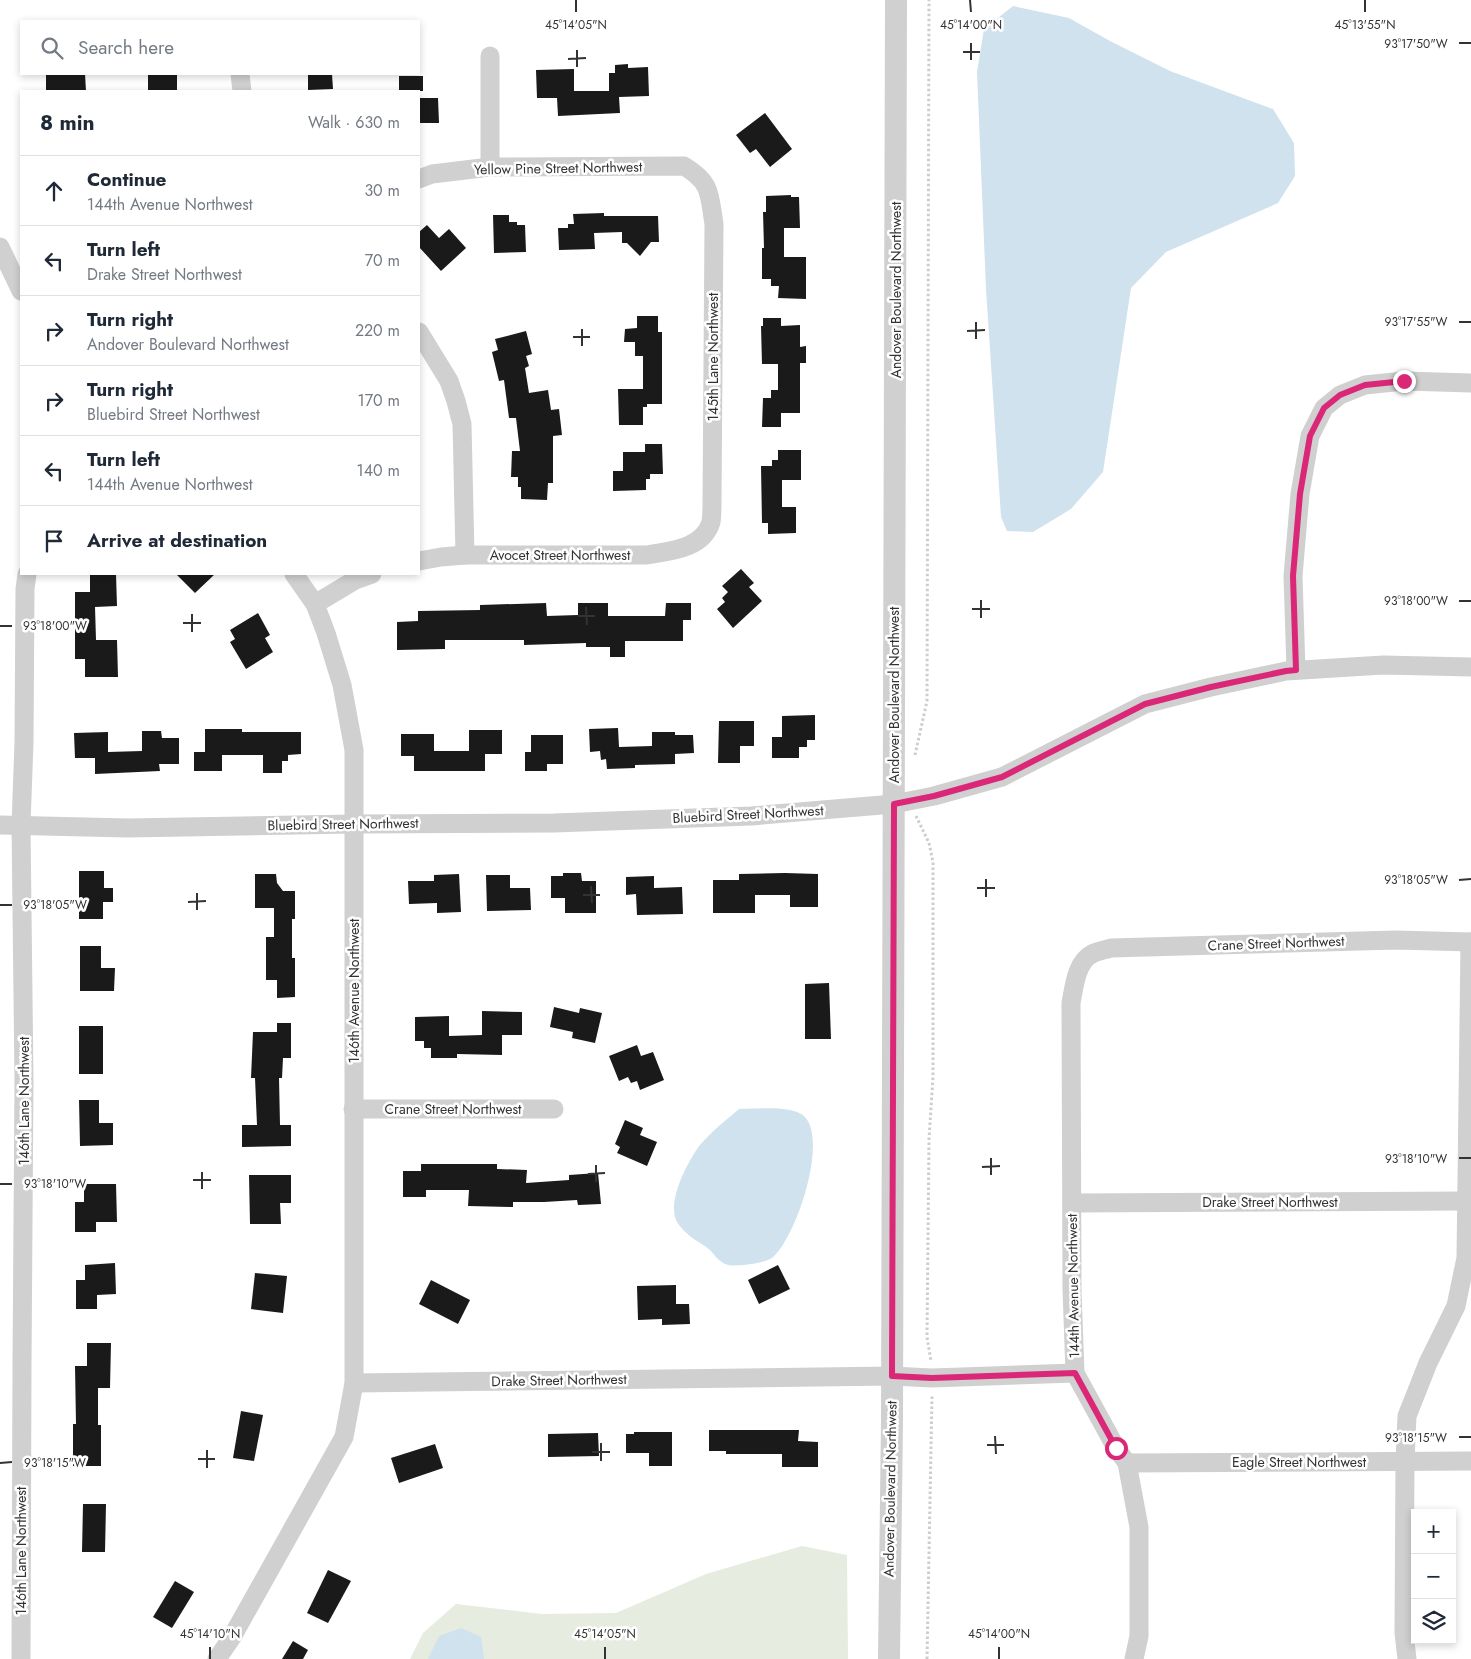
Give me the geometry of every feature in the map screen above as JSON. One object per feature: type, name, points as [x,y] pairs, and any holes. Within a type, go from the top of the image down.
[{"type":"street","name":"Andover Boulevard Northwest","points":[[889,1659],[892,1420],[896,0]]},
{"type":"street","points":[[490,56],[490,167]]},
{"type":"street","points":[[240,75],[242,90]]},
{"type":"street","name":"Yellow Pine Street Northwest","points":[[420,179],[432,174],[490,167],[684,166],[697,174]]},
{"type":"street","name":"145th Lane Northwest","points":[[697,174],[708,188],[714,224],[712,502],[711,523],[700,541]]},
{"type":"street","points":[[0,247],[20,288]]},
{"type":"street","points":[[420,334],[449,380],[462,424],[464,555]]},
{"type":"street","points":[[1296,670],[1293,576],[1300,494],[1310,436],[1324,408],[1340,395],[1365,385],[1404,381],[1471,383]]},
{"type":"street","name":"Avocet Street Northwest","points":[[420,561],[464,555],[647,555],[675,550],[700,541]]},
{"type":"street","name":"146th Lane Northwest","points":[[21,1659],[24,1082],[21,825],[25,589],[27,575]]},
{"type":"street","name":"146th Avenue Northwest","points":[[295,575],[314,604],[342,685],[354,750],[354,1383]]},
{"type":"street","points":[[314,604],[355,580],[369,575]]},
{"type":"street","name":"Bluebird Street Northwest","points":[[0,825],[128,828],[554,822],[741,816],[894,804],[934,796],[1002,777],[1145,704],[1211,687],[1296,670],[1383,665],[1471,667]]},
{"type":"street","name":"Crane Street Northwest","points":[[1085,959],[1092,953],[1111,948],[1396,940],[1470,942]]},
{"type":"street","points":[[1408,1659],[1404,1634],[1407,1416],[1428,1363],[1456,1306],[1466,1258],[1470,942]]},
{"type":"street","name":"144th Avenue Northwest","points":[[1085,959],[1077,976],[1071,1003],[1072,1298],[1075,1373],[1116,1448],[1127,1463],[1139,1527],[1139,1636],[1134,1659]]},
{"type":"street","name":"Crane Street Northwest","points":[[353,1109],[554,1109]]},
{"type":"street","name":"Drake Street Northwest","points":[[1072,1203],[1468,1201]]},
{"type":"street","name":"Drake Street Northwest","points":[[354,1383],[892,1376],[932,1378],[1075,1373]]},
{"type":"street","points":[[217,1659],[232,1637],[344,1437],[354,1383]]},
{"type":"street","name":"Eagle Street Northwest","points":[[1127,1463],[1471,1461]]},
{"type":"path","points":[[914,763],[927,701],[929,0]]},
{"type":"path","points":[[917,817],[929,843],[933,862],[933,1078],[929,1139],[927,1337],[932,1360]]},
{"type":"path","points":[[927,1659],[932,1391]]},
{"type":"shaded area","points":[[802,1546],[847,1555],[848,1659],[410,1659],[423,1633],[456,1604],[542,1614],[616,1613],[706,1574]]},
{"type":"water","points":[[1013,6],[1069,18],[1170,71],[1273,109],[1294,143],[1295,176],[1278,203],[1166,252],[1131,288],[1103,472],[1071,509],[1033,532],[1007,531],[1001,517],[986,289],[977,72],[984,29]]},
{"type":"water","points":[[774,1108],[800,1113],[805,1117],[811,1129],[813,1147],[811,1167],[799,1211],[791,1231],[781,1247],[768,1260],[751,1264],[728,1265],[721,1262],[708,1248],[683,1230],[674,1214],[674,1204],[680,1182],[695,1152],[709,1135],[739,1109]]},
{"type":"water","points":[[461,1628],[481,1637],[484,1659],[428,1659],[439,1636]]},
{"type":"building","points":[[628,64],[628,68],[648,67],[649,96],[619,97],[620,113],[558,116],[557,98],[537,98],[536,70],[574,69],[574,91],[609,91],[609,73],[615,73],[615,65]]},
{"type":"building","points":[[46,75],[85,75],[86,90],[46,90]]},
{"type":"building","points":[[148,75],[177,75],[177,90],[148,90]]},
{"type":"building","points":[[308,75],[332,75],[333,89],[308,90]]},
{"type":"building","points":[[399,76],[423,76],[423,91],[399,90]]},
{"type":"building","points":[[420,98],[438,98],[439,123],[420,123]]},
{"type":"building","points":[[765,113],[792,149],[770,167],[756,149],[750,153],[736,135]]},
{"type":"building","points":[[791,195],[791,197],[799,197],[800,228],[784,228],[784,257],[806,257],[806,299],[778,298],[779,286],[771,286],[771,279],[762,279],[762,248],[764,248],[763,212],[766,212],[766,196]]},
{"type":"building","points":[[604,213],[604,216],[658,216],[659,242],[651,242],[640,256],[627,243],[622,243],[622,232],[594,233],[595,249],[559,250],[558,228],[568,228],[568,224],[574,224],[573,214]]},
{"type":"building","points":[[493,215],[509,215],[509,222],[525,225],[526,252],[494,253]]},
{"type":"building","points":[[427,225],[439,238],[449,229],[466,248],[441,271],[420,248],[420,231]]},
{"type":"building","points":[[637,316],[658,316],[658,332],[662,332],[662,404],[647,404],[647,407],[643,407],[643,425],[619,425],[618,389],[643,389],[643,356],[635,356],[635,342],[624,342],[625,329],[637,328]]},
{"type":"building","points":[[763,318],[781,318],[781,326],[800,325],[800,347],[806,346],[806,363],[800,363],[800,413],[781,413],[781,427],[762,427],[763,398],[771,398],[771,390],[778,390],[778,364],[762,364],[761,326],[763,326]]},
{"type":"building","points":[[526,331],[532,354],[526,356],[529,366],[525,368],[529,393],[548,390],[551,410],[559,409],[562,435],[553,436],[553,483],[548,483],[547,500],[521,499],[521,487],[518,487],[518,477],[511,477],[512,451],[520,451],[516,418],[509,418],[504,380],[499,381],[492,352],[498,350],[495,339]]},
{"type":"building","points":[[645,444],[662,444],[663,474],[650,474],[650,479],[646,479],[646,490],[613,491],[613,471],[623,471],[623,452],[645,452]]},
{"type":"building","points":[[778,450],[801,450],[801,480],[782,480],[782,507],[796,507],[796,533],[768,534],[768,523],[762,523],[761,466],[772,466],[772,460],[778,460]]},
{"type":"building","points":[[741,569],[754,583],[749,587],[762,601],[733,628],[717,609],[725,602],[722,598],[728,592],[722,586]]},
{"type":"building","points":[[90,575],[116,575],[117,606],[95,607],[96,640],[117,640],[118,677],[85,677],[85,659],[75,659],[75,592],[90,592]]},
{"type":"building","points":[[177,575],[214,575],[195,593]]},
{"type":"building","points":[[546,603],[547,616],[578,615],[578,603],[608,603],[608,616],[665,616],[666,603],[691,603],[691,620],[683,620],[683,641],[625,641],[625,657],[610,657],[610,647],[586,647],[586,643],[524,645],[524,640],[445,640],[445,649],[397,650],[397,622],[418,621],[418,611],[480,610],[480,605]]},
{"type":"building","points":[[258,613],[270,635],[265,638],[273,652],[246,669],[230,642],[235,639],[230,630]]},
{"type":"building","points":[[815,715],[815,740],[807,740],[807,747],[799,747],[799,758],[772,758],[772,737],[782,737],[782,716]]},
{"type":"building","points":[[719,721],[754,721],[754,746],[740,746],[740,763],[718,763]]},
{"type":"building","points":[[618,728],[619,747],[652,746],[652,732],[675,732],[675,735],[693,735],[694,753],[675,754],[675,764],[635,765],[635,768],[607,769],[606,759],[601,760],[600,751],[590,752],[589,729]]},
{"type":"building","points":[[205,729],[242,729],[242,732],[301,732],[301,754],[288,755],[288,761],[282,761],[282,773],[263,773],[263,755],[222,755],[222,771],[194,771],[194,752],[205,752]]},
{"type":"building","points":[[469,730],[502,730],[502,754],[485,754],[485,771],[414,771],[414,756],[401,756],[401,734],[434,734],[434,751],[469,751]]},
{"type":"building","points":[[142,731],[161,731],[162,738],[179,738],[179,764],[159,764],[160,771],[95,774],[95,758],[75,758],[74,733],[108,732],[108,752],[142,751]]},
{"type":"building","points":[[531,735],[563,735],[563,764],[547,764],[547,771],[525,771],[525,752],[531,752]]},
{"type":"building","points":[[79,871],[104,871],[104,888],[113,888],[113,902],[103,902],[103,919],[79,919]]},
{"type":"building","points":[[563,873],[581,873],[582,881],[596,881],[596,913],[565,913],[565,898],[551,898],[551,876],[563,876]]},
{"type":"building","points":[[255,874],[276,874],[277,883],[283,891],[295,891],[295,919],[292,919],[292,958],[295,958],[295,997],[277,998],[277,980],[266,980],[266,937],[274,937],[274,908],[255,908]]},
{"type":"building","points":[[459,874],[461,912],[437,913],[437,903],[409,904],[408,881],[434,881],[434,875]]},
{"type":"building","points":[[739,874],[818,874],[818,907],[790,907],[790,895],[755,895],[755,913],[713,913],[713,880],[739,880]]},
{"type":"building","points":[[486,875],[510,875],[510,888],[530,888],[531,910],[487,911]]},
{"type":"building","points":[[654,876],[654,888],[682,887],[683,914],[637,915],[636,894],[626,895],[626,877]]},
{"type":"building","points":[[80,946],[101,946],[101,968],[115,968],[114,991],[80,991]]},
{"type":"building","points":[[829,983],[831,1039],[805,1039],[805,984]]},
{"type":"building","points":[[554,1007],[579,1013],[580,1008],[602,1013],[595,1043],[572,1038],[573,1032],[550,1027]]},
{"type":"building","points":[[482,1011],[522,1012],[522,1035],[502,1035],[502,1055],[457,1054],[457,1058],[431,1058],[431,1048],[424,1048],[424,1041],[415,1041],[415,1017],[449,1016],[449,1036],[482,1035]]},
{"type":"building","points":[[277,1023],[291,1023],[291,1058],[283,1058],[282,1078],[279,1078],[280,1125],[291,1125],[291,1146],[242,1147],[242,1125],[257,1125],[255,1078],[251,1078],[253,1032],[277,1032]]},
{"type":"building","points":[[79,1026],[103,1026],[103,1074],[79,1074]]},
{"type":"building","points":[[637,1045],[641,1056],[653,1052],[664,1080],[640,1090],[637,1081],[631,1083],[628,1077],[619,1081],[609,1056]]},
{"type":"building","points":[[79,1100],[99,1100],[99,1123],[113,1123],[113,1145],[80,1146]]},
{"type":"building","points":[[625,1120],[643,1128],[640,1135],[657,1142],[647,1166],[617,1153],[620,1147],[615,1144]]},
{"type":"building","points":[[421,1164],[497,1164],[497,1169],[527,1170],[526,1183],[569,1180],[569,1175],[598,1173],[601,1204],[578,1205],[577,1200],[513,1202],[513,1207],[468,1206],[469,1190],[426,1190],[426,1197],[403,1197],[403,1171],[421,1171]]},
{"type":"building","points":[[249,1175],[291,1175],[291,1203],[280,1203],[281,1224],[250,1224]]},
{"type":"building","points":[[84,1184],[116,1184],[117,1222],[96,1222],[96,1232],[75,1232],[75,1202],[84,1202]]},
{"type":"building","points":[[115,1263],[116,1294],[97,1295],[97,1309],[76,1309],[76,1280],[85,1280],[85,1265]]},
{"type":"building","points":[[778,1265],[790,1289],[759,1304],[748,1280]]},
{"type":"building","points":[[255,1273],[287,1276],[283,1313],[251,1309]]},
{"type":"building","points":[[431,1280],[470,1300],[458,1324],[419,1304]]},
{"type":"building","points":[[676,1285],[676,1304],[689,1304],[690,1324],[662,1325],[662,1319],[638,1320],[637,1286]]},
{"type":"building","points":[[87,1343],[111,1343],[110,1388],[98,1388],[98,1425],[101,1425],[101,1466],[73,1466],[73,1424],[76,1424],[75,1366],[87,1366]]},
{"type":"building","points":[[241,1411],[263,1415],[254,1461],[233,1458]]},
{"type":"building","points":[[709,1430],[799,1430],[798,1441],[818,1442],[818,1467],[782,1467],[782,1454],[726,1454],[726,1451],[709,1451]]},
{"type":"building","points":[[634,1432],[672,1432],[672,1466],[649,1466],[649,1453],[626,1453],[626,1434],[634,1434]]},
{"type":"building","points":[[598,1433],[599,1456],[548,1457],[548,1434]]},
{"type":"building","points":[[435,1444],[443,1468],[399,1483],[391,1458]]},
{"type":"building","points":[[83,1504],[106,1504],[105,1552],[82,1552]]},
{"type":"building","points":[[328,1570],[351,1581],[328,1623],[307,1613]]},
{"type":"building","points":[[175,1581],[194,1592],[172,1628],[153,1617]]},
{"type":"building","points":[[293,1641],[308,1650],[303,1659],[282,1659]]},
{"type":"route","points":[[1116,1448],[1075,1373],[932,1378],[892,1376],[894,804],[934,796],[1002,777],[1145,704],[1211,687],[1296,670],[1293,576],[1300,494],[1310,436],[1324,408],[1340,395],[1365,385],[1404,381]]}]
